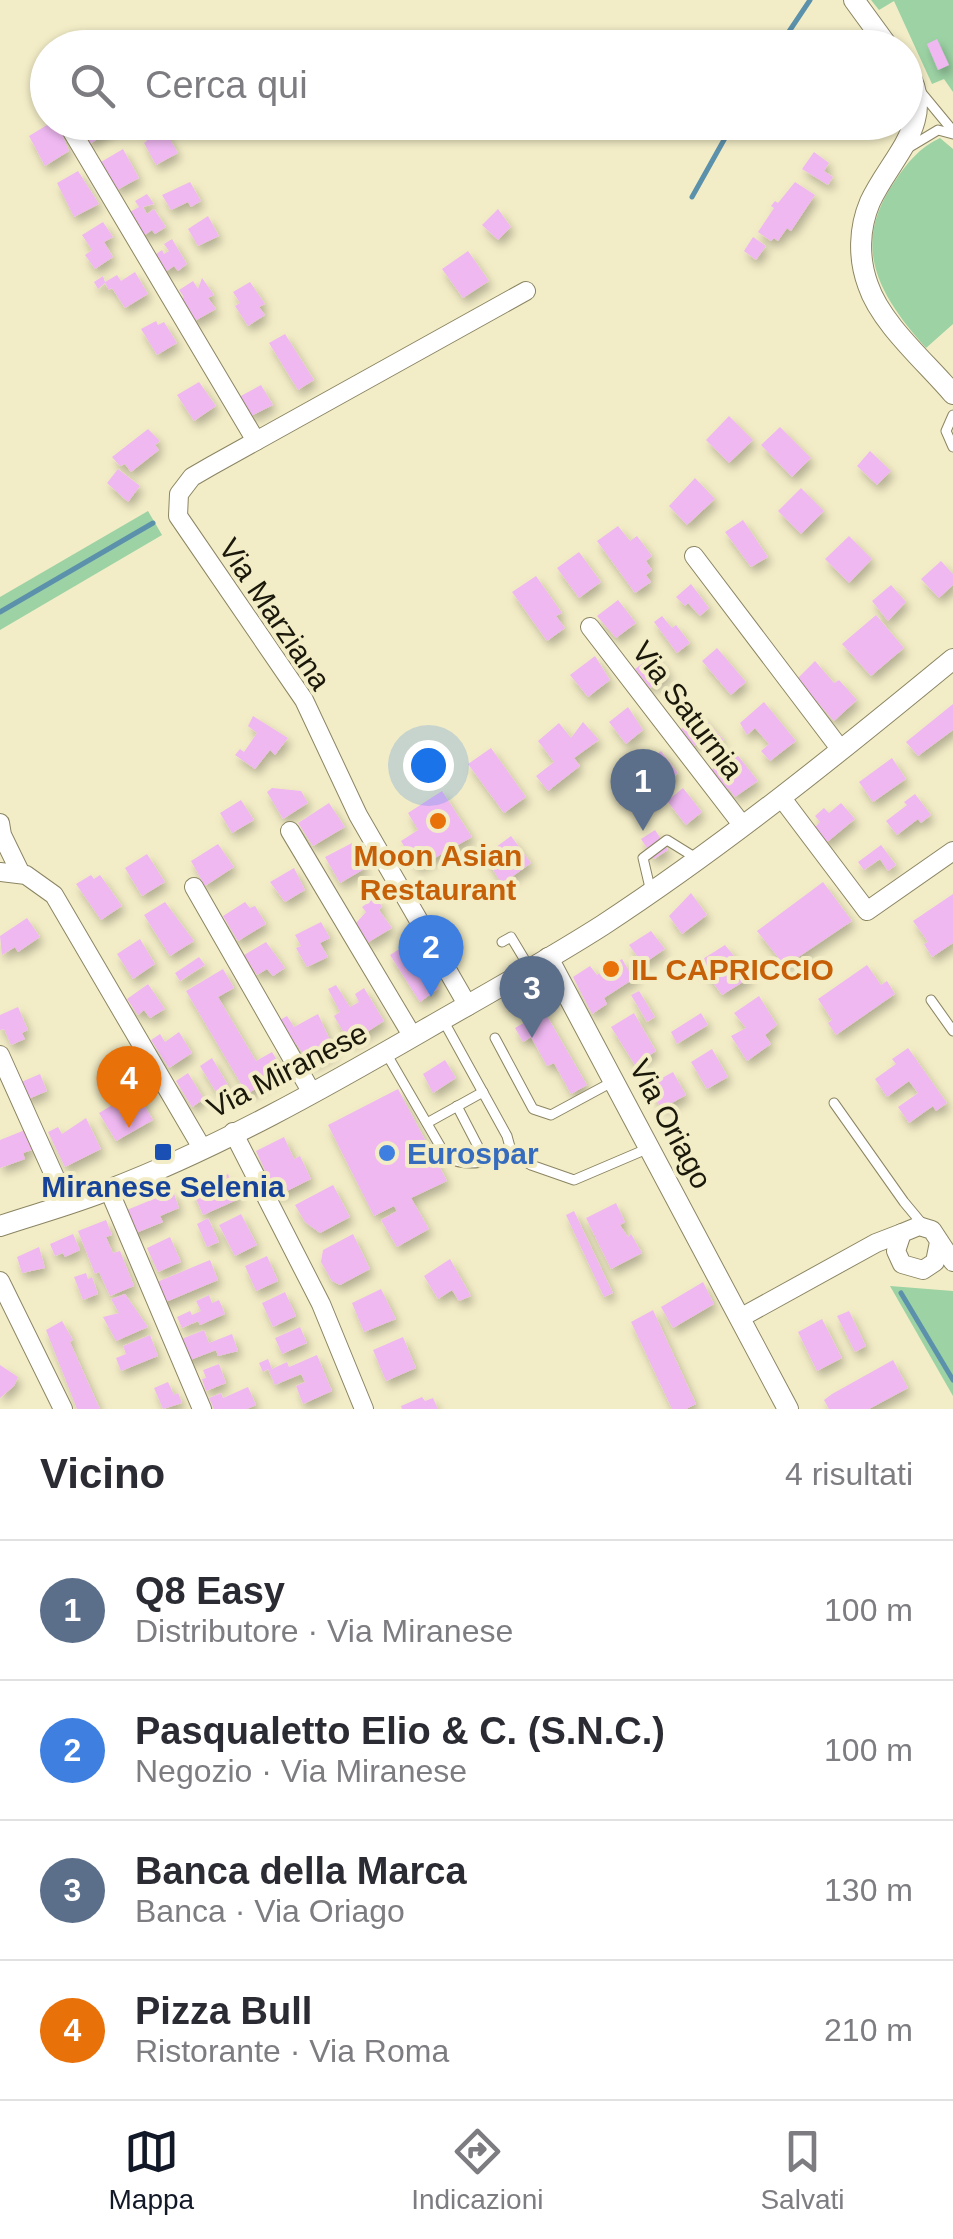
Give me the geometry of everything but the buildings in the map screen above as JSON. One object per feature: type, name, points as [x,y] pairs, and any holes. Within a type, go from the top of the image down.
[{"type":"street","points":[[854,0],[876,30]]},
{"type":"street","points":[[77,140],[256,441]]},
{"type":"street","points":[[907,140],[866,213],[861,240],[864,272],[885,317],[953,394]]},
{"type":"street","name":"Via Marziana","points":[[468,1006],[358,815],[304,700],[178,516],[178,494],[192,478],[526,290]]},
{"type":"street","points":[[694,556],[841,750]]},
{"type":"street","name":"Via Saturnia","points":[[590,627],[743,826]]},
{"type":"street","name":"Via Miranese","points":[[0,1226],[109,1190],[202,1148],[386,1053],[540,964],[743,826],[953,659]]},
{"type":"street","points":[[781,797],[866,911],[952,851]]},
{"type":"street","points":[[0,823],[21,874]]},
{"type":"street","points":[[290,831],[413,1037]]},
{"type":"street","points":[[0,872],[21,874],[54,895],[202,1148]]},
{"type":"street","points":[[194,887],[312,1093]]},
{"type":"street","name":"Via Oriago","points":[[540,964],[614,1080],[788,1409]]},
{"type":"street","points":[[0,1055],[66,1204]]},
{"type":"street","points":[[234,1132],[321,1304],[364,1409]]},
{"type":"street","points":[[109,1190],[202,1409]]},
{"type":"street","points":[[740,1318],[876,1243],[913,1229],[939,1242],[953,1265],[915,1270],[880,1255],[848,1261]]},
{"type":"street","points":[[902,1264],[896,1252],[913,1229]]},
{"type":"street","points":[[928,1268],[938,1256],[939,1242]]},
{"type":"street","points":[[0,1281],[63,1409]]},
{"type":"lane","points":[[923,92],[953,133]]},
{"type":"lane","points":[[923,139],[938,130],[953,133]]},
{"type":"lane","points":[[902,152],[922,140]]},
{"type":"lane","points":[[953,415],[946,431],[953,447]]},
{"type":"lane","points":[[650,892],[643,858],[667,840],[698,859]]},
{"type":"lane","points":[[502,942],[511,937],[540,964]]},
{"type":"lane","points":[[931,1000],[953,1031]]},
{"type":"lane","points":[[386,1053],[450,1160],[470,1163],[507,1152],[509,1140],[443,1020]]},
{"type":"lane","points":[[495,1038],[534,1109],[551,1116],[614,1080]]},
{"type":"lane","points":[[426,1123],[483,1092]]},
{"type":"lane","points":[[834,1103],[904,1202],[913,1229]]},
{"type":"lane","points":[[457,1106],[486,1160]]},
{"type":"lane","points":[[507,1152],[545,1172],[574,1180],[649,1148]]},
{"type":"green space","points":[[871,0],[953,0],[953,92],[944,79],[932,84],[923,64],[923,30],[907,30],[894,1],[879,10]]},
{"type":"green space","points":[[940,138],[953,149],[953,324],[926,348],[884,290],[872,249],[881,205],[895,181],[914,156]]},
{"type":"green space","points":[[148,511],[162,535],[0,630],[0,597]]},
{"type":"green space","points":[[890,1286],[953,1291],[953,1396]]},
{"type":"waterway","points":[[790,30],[810,0]]},
{"type":"waterway","points":[[692,197],[724,140]]},
{"type":"waterway","points":[[0,612],[153,523]]},
{"type":"waterway","points":[[901,1293],[953,1380]]},
{"type":"place","name":"Moon Asian Restaurant","points":[[438,821]]},
{"type":"place","name":"Q8 Easy","points":[[643,831]]},
{"type":"place","name":"IL CAPRICCIO","points":[[611,969]]},
{"type":"place","name":"Pasqualetto Elio & C. (S.N.C.)","points":[[431,997]]},
{"type":"place","name":"Banca della Marca","points":[[532,1038]]},
{"type":"place","name":"Pizza Bull","points":[[129,1128]]},
{"type":"place","name":"Miranese Selenia","points":[[163,1152]]},
{"type":"place","name":"Eurospar","points":[[387,1153]]}]
